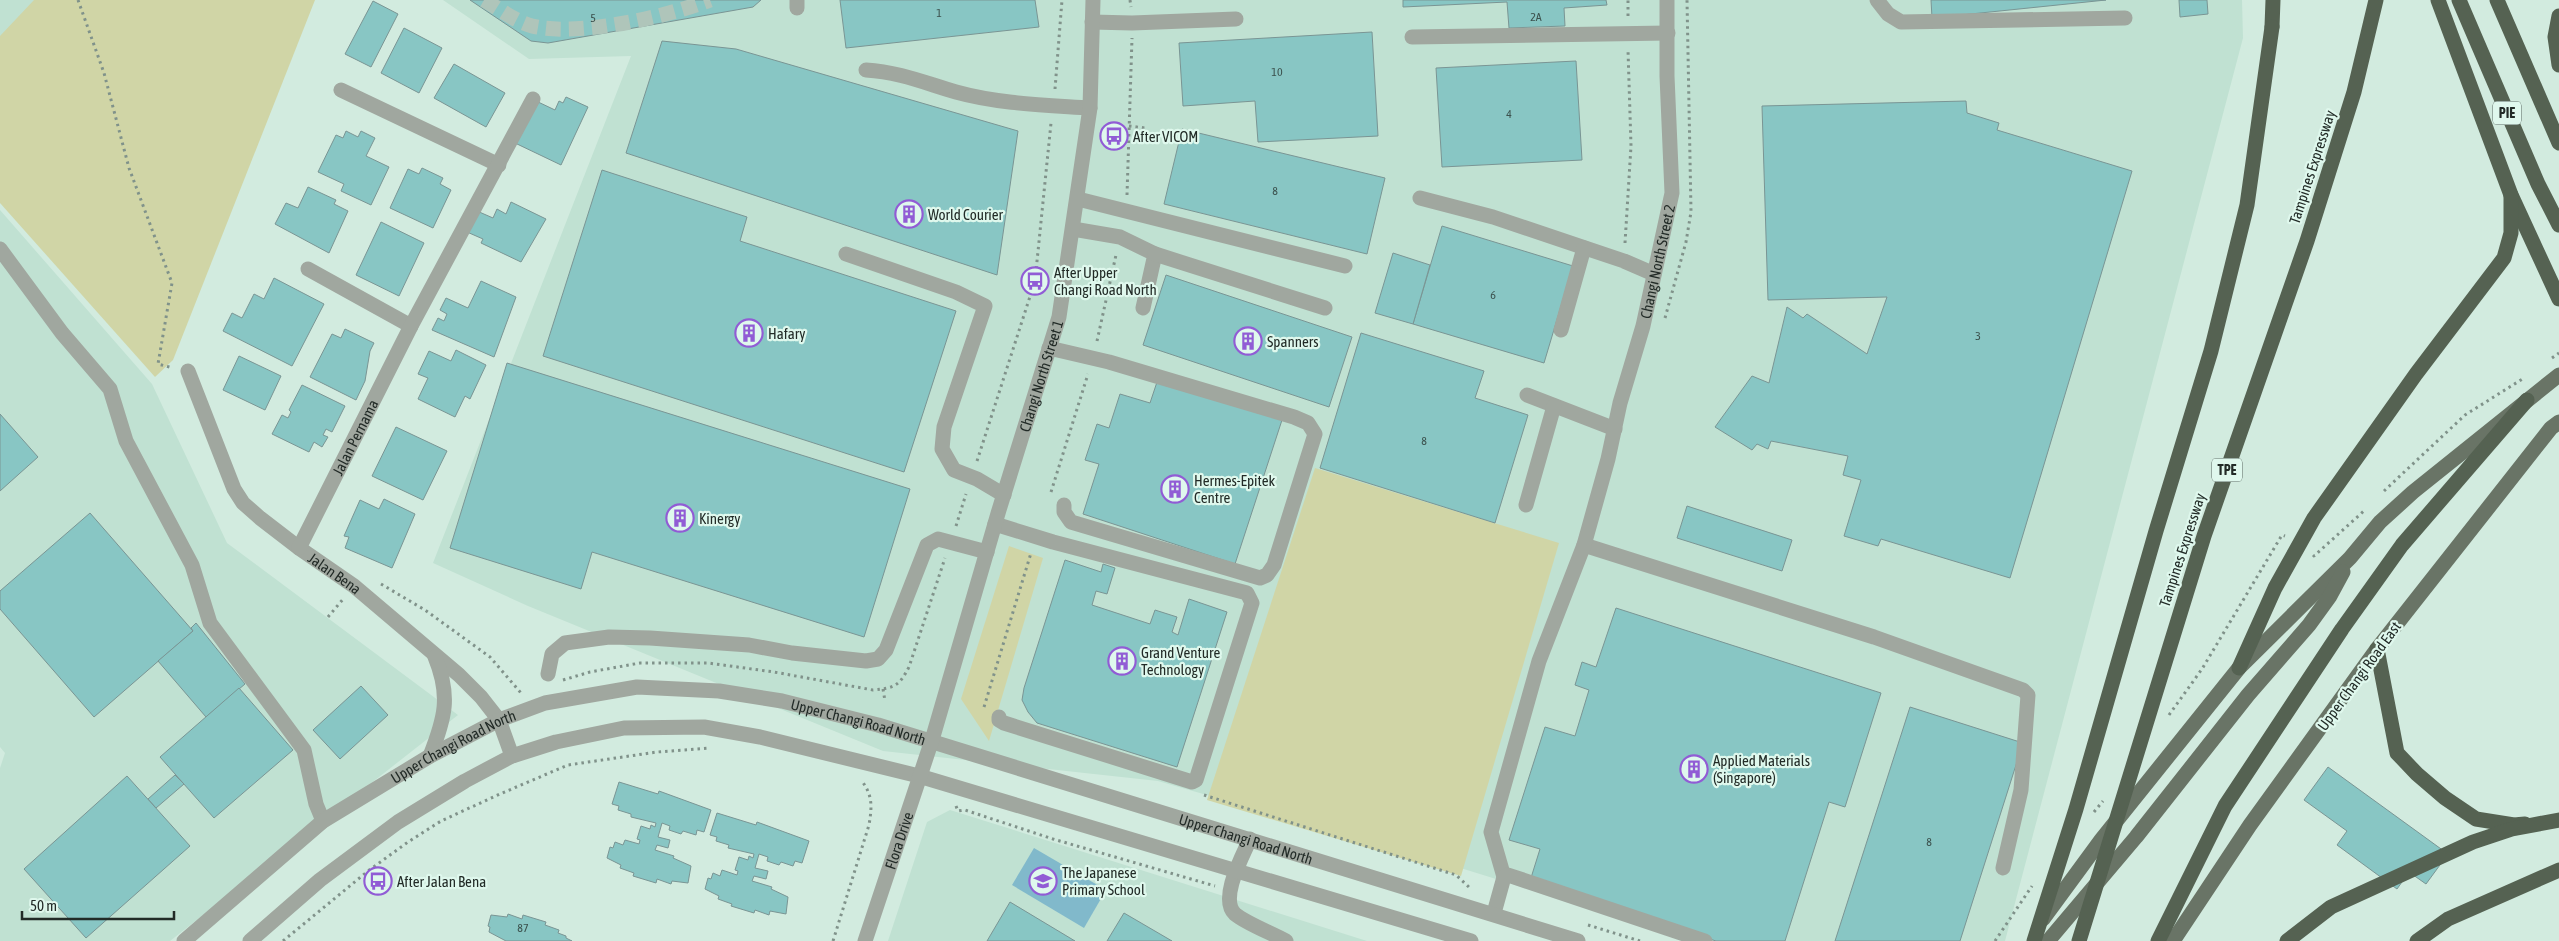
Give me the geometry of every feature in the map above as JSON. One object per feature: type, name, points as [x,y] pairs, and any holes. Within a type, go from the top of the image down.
[{"type":"highway","name":"Tampines Expressway","points":[[2034,941],[2076,809],[2156,531],[2211,351],[2247,205],[2272,26],[2273,0]]},
{"type":"highway","name":"Tampines Expressway","points":[[2079,941],[2204,536],[2307,241],[2351,102],[2376,0]]},
{"type":"highway","points":[[2438,0],[2511,195],[2559,299]]},
{"type":"highway","name":"PIE","points":[[2459,0],[2538,184],[2559,225]]},
{"type":"highway","name":"PIE","points":[[2498,0],[2559,143]]},
{"type":"highway","points":[[2559,16],[2555,37],[2559,65]]},
{"type":"highway","points":[[2239,668],[2275,588],[2314,518],[2416,374],[2504,258],[2511,233],[2511,195]]},
{"type":"highway","points":[[2158,941],[2225,806],[2342,629],[2402,545],[2527,400]]},
{"type":"highway","points":[[2377,649],[2397,752],[2417,774],[2445,798],[2476,819],[2514,825],[2559,819]]},
{"type":"highway","points":[[2287,941],[2331,907],[2473,842],[2512,829],[2559,819]]},
{"type":"highway","points":[[2417,941],[2448,919],[2559,870]]},
{"type":"main road","points":[[2029,941],[2052,905],[2101,840],[2239,668],[2350,558],[2380,522],[2413,492],[2559,375]]},
{"type":"main road","name":"Upper Changi Road East","points":[[2173,941],[2250,825],[2377,649],[2555,425]]},
{"type":"main road","points":[[2048,941],[2136,837],[2248,695],[2309,625],[2330,596],[2350,558]]},
{"type":"street","name":"Changi North Street 1","points":[[932,740],[995,524],[1059,317],[1090,108],[1093,0]]},
{"type":"street","name":"Changi North Street 2","points":[[1504,877],[1491,832],[1539,661],[1584,546],[1643,326],[1672,193],[1666,76],[1667,0]]},
{"type":"street","points":[[1877,0],[1888,14],[1901,22],[2125,18]]},
{"type":"street","points":[[1092,22],[1132,23],[1236,19]]},
{"type":"street","points":[[1412,38],[1668,33]]},
{"type":"street","points":[[866,70],[888,71],[927,81],[956,92],[984,98],[1090,108]]},
{"type":"street","points":[[341,90],[499,165]]},
{"type":"street","name":"Jalan Pernama","points":[[298,548],[411,326],[533,99]]},
{"type":"street","points":[[1420,198],[1493,217],[1624,261],[1654,274]]},
{"type":"street","points":[[1078,199],[1345,266]]},
{"type":"street","points":[[1073,228],[1120,237],[1155,254],[1325,308]]},
{"type":"street","points":[[1561,330],[1584,248]]},
{"type":"street","points":[[0,249],[62,333],[110,390],[126,441],[192,566],[210,623],[304,750],[316,804],[323,821]]},
{"type":"street","points":[[846,254],[956,292],[985,306],[944,427],[942,449],[954,470],[972,477],[1004,495]]},
{"type":"street","points":[[1142,308],[1155,254]]},
{"type":"street","points":[[308,269],[411,326]]},
{"type":"street","points":[[1049,348],[1093,358],[1294,417],[1308,423],[1315,434],[1274,565],[1268,575],[1260,578],[1071,522],[1064,512],[1064,504]]},
{"type":"street","name":"Jalan Bena","points":[[188,371],[234,489],[243,503],[298,548],[354,586],[481,697],[499,720],[512,756]]},
{"type":"street","points":[[1527,395],[1615,429]]},
{"type":"street","points":[[1526,505],[1554,406]]},
{"type":"street","points":[[995,524],[1036,537],[1247,593],[1252,603],[1196,780],[1192,782],[1004,723],[999,720],[999,716]]},
{"type":"street","points":[[552,678],[552,654],[565,643],[609,637],[749,645],[792,653],[866,661],[878,659],[886,650],[927,545],[938,539],[987,552]]},
{"type":"street","points":[[1584,546],[1874,637],[2022,690],[2028,695],[2021,790],[2003,868]]},
{"type":"street","points":[[430,756],[444,714],[442,675],[434,654]]},
{"type":"street","name":"Upper Changi Road North","points":[[184,941],[323,821],[430,756],[499,720],[545,702],[646,687],[719,691],[782,701],[932,740],[1494,913],[1578,941]]},
{"type":"street","points":[[250,941],[320,880],[398,822],[464,781],[512,756],[556,742],[624,728],[704,727],[760,737],[919,776],[1472,941]]},
{"type":"street","name":"Flora Drive","points":[[864,941],[932,740]]},
{"type":"street","points":[[1250,839],[1236,870],[1228,899],[1229,907],[1236,914],[1286,941]]},
{"type":"street","points":[[1494,913],[1504,877],[1508,875],[1705,941]]},
{"type":"path","points":[[78,0],[104,74],[130,168],[172,283],[158,364],[188,371]]},
{"type":"path","points":[[552,678],[640,663],[708,663],[774,672],[873,690],[883,689],[901,682],[909,667],[926,620],[1035,281],[1062,0]]},
{"type":"path","points":[[1126,212],[1132,23],[1130,0]]},
{"type":"path","points":[[1624,261],[1630,146],[1628,0]]},
{"type":"path","points":[[1129,126],[1145,128]]},
{"type":"path","points":[[1048,500],[1093,358],[1120,237]]},
{"type":"path","points":[[2380,496],[2465,415],[2528,376]]},
{"type":"path","points":[[2314,556],[2366,509]]},
{"type":"path","points":[[984,710],[1036,537]]},
{"type":"path","points":[[377,581],[425,610],[490,657],[521,693],[530,691]]},
{"type":"path","points":[[328,617],[354,586]]},
{"type":"path","points":[[883,689],[885,701]]},
{"type":"path","points":[[283,941],[368,871],[408,842],[441,821],[500,794],[568,765],[657,752],[715,747]]},
{"type":"path","points":[[832,941],[869,825],[872,807],[870,793],[862,781],[856,778]]},
{"type":"path","points":[[1195,792],[1456,875],[1468,887],[1497,898]]},
{"type":"path","points":[[958,811],[965,810],[1053,839],[1231,890]]},
{"type":"path","points":[[1580,923],[1640,941]]},
{"type":"shaded area","points":[[0,0],[60,0],[0,66]]},
{"type":"shaded area","points":[[443,0],[2242,0],[2243,38],[2005,941],[1696,941],[1454,866],[1158,781],[883,751],[528,606],[433,563],[631,56],[529,59]]},
{"type":"shaded area","points":[[0,210],[152,384],[227,543],[458,715],[170,941],[0,941],[0,768],[5,753],[0,747]]},
{"type":"shaded area","name":"The Japanese Primary School","points":[[950,810],[1367,941],[888,941],[927,822]]},
{"type":"green space","points":[[34,0],[315,0],[173,360],[155,377],[0,203],[0,36]]},
{"type":"green space","points":[[1315,468],[1559,543],[1461,876],[1207,800]]},
{"type":"green space","points":[[1009,546],[1043,558],[989,741],[961,699]]},
{"type":"water","points":[[1034,848],[1106,890],[1084,928],[1012,885]]},
{"type":"building","points":[[470,0],[761,0],[753,7],[548,43],[531,41]]},
{"type":"building","points":[[840,0],[1035,0],[1039,27],[846,48]]},
{"type":"building","points":[[1403,0],[1606,0],[1607,5],[1564,8],[1565,26],[1509,28],[1507,2],[1403,7]]},
{"type":"building","points":[[1931,0],[2106,0],[1932,18]]},
{"type":"building","points":[[2179,0],[2207,0],[2208,14],[2180,17]]},
{"type":"building","points":[[373,1],[398,14],[371,67],[345,54]]},
{"type":"building","points":[[404,28],[442,48],[419,93],[381,73]]},
{"type":"building","points":[[1372,32],[1378,136],[1258,142],[1255,101],[1183,106],[1179,43]]},
{"type":"building","name":"World Courier","points":[[662,41],[736,49],[1018,131],[997,275],[626,153]]},
{"type":"building","points":[[1576,61],[1582,160],[1442,167],[1436,68]]},
{"type":"building","points":[[454,64],[505,93],[486,127],[434,98]]},
{"type":"building","points":[[566,97],[588,107],[561,165],[515,143],[536,101],[555,110],[559,101],[563,103]]},
{"type":"building","points":[[1966,101],[1967,113],[1999,123],[1997,130],[2132,171],[2010,578],[1881,539],[1878,546],[1844,536],[1861,480],[1843,475],[1848,456],[1771,441],[1768,449],[1757,444],[1752,450],[1715,427],[1752,376],[1769,383],[1787,307],[1803,318],[1807,314],[1867,354],[1887,297],[1768,300],[1762,106]]},
{"type":"building","points":[[1182,129],[1385,178],[1367,254],[1164,204]]},
{"type":"building","points":[[346,131],[358,137],[361,131],[375,138],[366,156],[389,167],[371,205],[341,191],[344,184],[318,172],[336,135],[343,138]]},
{"type":"building","points":[[422,168],[443,178],[440,184],[451,190],[433,228],[390,208],[408,169],[419,174]]},
{"type":"building","name":"Hafary","points":[[602,170],[747,217],[740,241],[956,311],[904,472],[543,356]]},
{"type":"building","points":[[308,187],[336,200],[334,204],[348,211],[329,253],[275,224],[286,203],[298,208]]},
{"type":"building","points":[[511,202],[546,219],[521,262],[481,243],[483,239],[467,232],[477,211],[493,218],[497,209],[506,214]]},
{"type":"building","points":[[381,222],[424,243],[399,296],[356,275]]},
{"type":"building","points":[[1442,226],[1573,266],[1544,363],[1413,324]]},
{"type":"building","points":[[1393,253],[1430,265],[1413,324],[1375,313]]},
{"type":"building","name":"Spanners","points":[[1166,275],[1352,337],[1329,407],[1143,345]]},
{"type":"building","points":[[274,278],[324,304],[292,366],[223,331],[232,313],[242,318],[254,294],[264,299]]},
{"type":"building","points":[[481,281],[516,297],[494,357],[432,330],[438,318],[444,321],[447,314],[440,310],[446,298],[468,308]]},
{"type":"building","points":[[345,329],[374,343],[370,351],[365,381],[356,400],[310,377],[332,334],[341,338]]},
{"type":"building","points":[[1361,333],[1484,371],[1475,398],[1528,415],[1495,523],[1320,468]]},
{"type":"building","points":[[456,350],[486,365],[470,399],[465,396],[455,417],[418,399],[428,378],[418,374],[429,351],[451,361]]},
{"type":"building","points":[[239,356],[281,376],[265,410],[223,390]]},
{"type":"building","name":"Kinergy","points":[[507,363],[910,489],[864,637],[592,552],[581,589],[450,548]]},
{"type":"building","name":"Hermes-Epitek Centre","points":[[1158,379],[1282,420],[1235,564],[1083,514],[1099,464],[1085,460],[1097,424],[1109,428],[1120,394],[1150,403]]},
{"type":"building","points":[[302,385],[345,406],[332,432],[326,429],[323,435],[328,437],[322,447],[314,442],[309,452],[272,434],[282,415],[288,418],[291,412],[289,410]]},
{"type":"building","points":[[0,414],[38,457],[0,491]]},
{"type":"building","points":[[396,427],[447,451],[423,500],[372,476]]},
{"type":"building","points":[[384,499],[415,514],[392,568],[345,548],[349,537],[344,536],[360,500],[379,509]]},
{"type":"building","points":[[1687,506],[1792,540],[1782,571],[1677,538]]},
{"type":"building","points":[[90,513],[193,631],[94,717],[0,609],[0,591]]},
{"type":"building","name":"Grand Venture Technology","points":[[1065,560],[1101,572],[1103,564],[1115,568],[1107,594],[1096,591],[1092,605],[1150,624],[1155,610],[1177,617],[1172,632],[1178,635],[1189,599],[1227,612],[1177,767],[1037,723],[1028,712],[1022,700],[1024,688]]},
{"type":"building","name":"Applied Materials (Singapore)","points":[[1616,608],[1881,693],[1845,807],[1829,802],[1785,941],[1716,941],[1530,881],[1540,849],[1509,840],[1545,727],[1575,736],[1589,690],[1575,685],[1582,662],[1596,667]]},
{"type":"building","points":[[196,623],[245,684],[206,717],[158,661],[193,631],[191,628]]},
{"type":"building","points":[[361,686],[388,715],[340,759],[313,730]]},
{"type":"building","points":[[239,688],[293,750],[214,818],[160,757]]},
{"type":"building","points":[[1910,707],[2023,743],[1960,941],[1835,941]]},
{"type":"building","points":[[2328,767],[2448,854],[2426,884],[2409,872],[2397,889],[2337,845],[2347,831],[2304,800]]},
{"type":"building","points":[[175,775],[184,784],[156,808],[148,799]]},
{"type":"building","points":[[127,776],[190,846],[86,938],[24,869]]},
{"type":"building","points":[[619,782],[658,794],[659,791],[711,810],[704,832],[697,830],[696,835],[683,831],[681,834],[669,830],[670,826],[662,823],[658,837],[670,840],[668,848],[657,845],[655,850],[674,856],[673,858],[691,866],[688,883],[672,881],[671,884],[657,879],[656,883],[633,876],[634,873],[620,868],[621,865],[607,858],[610,847],[613,848],[615,842],[623,845],[625,840],[639,844],[640,840],[637,839],[641,826],[650,829],[651,825],[655,827],[656,823],[631,817],[631,814],[618,810],[619,806],[612,804]]},
{"type":"building","points":[[717,813],[756,825],[757,822],[809,841],[802,863],[795,861],[793,866],[781,862],[779,865],[767,861],[768,857],[759,854],[755,868],[768,871],[766,879],[754,876],[752,881],[772,887],[771,889],[788,897],[786,914],[770,911],[769,915],[755,910],[754,913],[731,906],[732,904],[718,899],[719,896],[705,889],[708,878],[711,879],[713,873],[720,876],[722,870],[737,875],[738,871],[735,870],[739,857],[748,860],[749,856],[753,858],[754,854],[728,848],[729,845],[716,841],[717,837],[710,835]]},
{"type":"building","points":[[1010,902],[1075,941],[987,941]]},
{"type":"building","points":[[1124,913],[1172,941],[1107,941]]},
{"type":"building","points":[[508,914],[522,919],[523,915],[546,922],[545,925],[559,930],[558,933],[572,941],[506,941],[489,932],[490,927],[488,926],[491,915],[507,917]]},
{"type":"tunnel","points":[[484,0],[526,24],[551,29],[573,29],[622,24],[670,13],[710,0]]},
{"type":"place","name":"After VICOM","points":[[1114,136]]},
{"type":"place","name":"World Courier","points":[[909,214]]},
{"type":"place","name":"After Upper Changi Road North","points":[[1035,281]]},
{"type":"place","name":"Hafary","points":[[749,333]]},
{"type":"place","name":"Spanners","points":[[1248,341]]},
{"type":"place","name":"Hermes-Epitek Centre","points":[[1175,489]]},
{"type":"place","name":"Kinergy","points":[[680,518]]},
{"type":"place","name":"Grand Venture Technology","points":[[1122,661]]},
{"type":"place","name":"Applied Materials (Singapore)","points":[[1694,769]]},
{"type":"place","name":"After Jalan Bena","points":[[378,881]]},
{"type":"place","name":"The Japanese Primary School","points":[[1043,881]]}]
